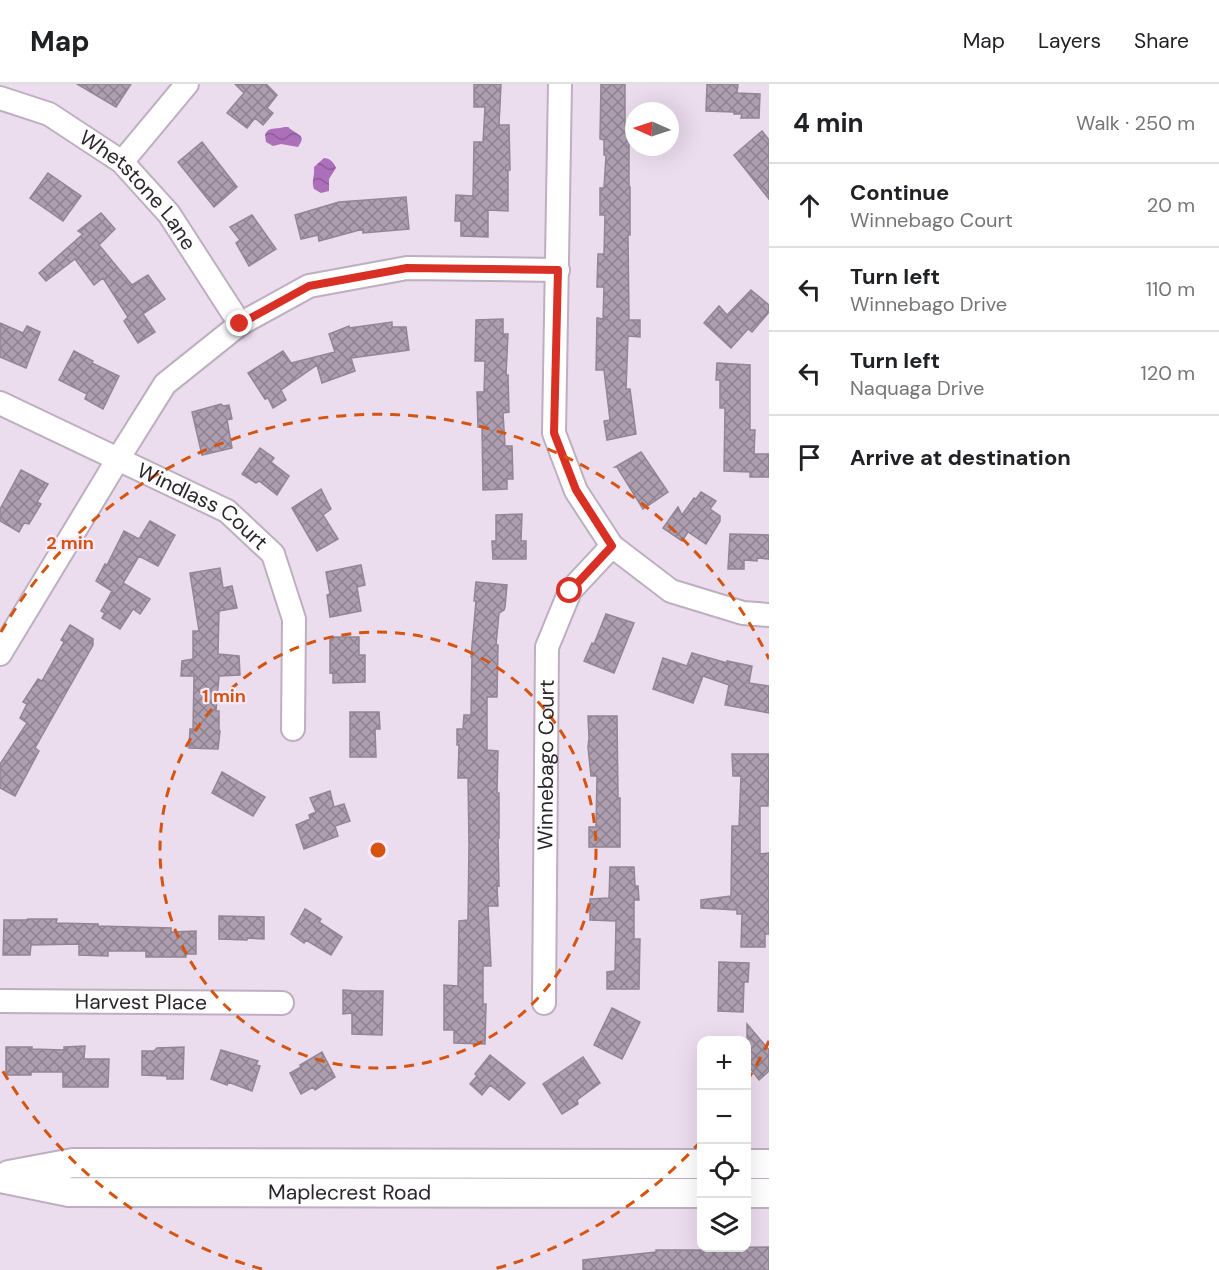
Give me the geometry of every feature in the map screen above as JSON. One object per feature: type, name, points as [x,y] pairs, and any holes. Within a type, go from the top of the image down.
[{"type":"main road","name":"Maplecrest Road","points":[[0,1177],[73,1162],[697,1164]]},
{"type":"main road","points":[[751,1164],[769,1164]]},
{"type":"main road","name":"Maplecrest Road","points":[[0,1177],[69,1192],[697,1193]]},
{"type":"main road","points":[[751,1193],[769,1193]]},
{"type":"street","points":[[122,162],[187,84]]},
{"type":"street","points":[[560,84],[554,433],[576,490],[612,546],[671,591],[743,614],[769,615]]},
{"type":"street","name":"Whetstone Lane","points":[[0,98],[49,114],[122,162],[169,214],[240,324]]},
{"type":"street","points":[[0,654],[165,384],[240,324],[309,286],[407,268],[558,270]]},
{"type":"street","name":"Windlass Court","points":[[0,403],[227,511],[273,554],[294,619],[293,729]]},
{"type":"street","name":"Winnebago Court","points":[[544,1003],[547,647],[570,591],[612,546]]},
{"type":"street","name":"Harvest Place","points":[[0,1001],[282,1003]]},
{"type":"water","points":[[288,127],[302,138],[298,147],[281,144],[273,146],[266,142],[265,135],[268,130]]},
{"type":"water","points":[[324,158],[331,161],[336,168],[329,179],[329,191],[321,193],[313,186],[314,167]]},
{"type":"building","points":[[77,84],[131,84],[116,107]]},
{"type":"building","points":[[235,84],[266,84],[277,95],[267,108],[273,113],[263,125],[255,118],[247,128],[227,113],[244,93]]},
{"type":"building","points":[[474,84],[501,84],[499,125],[509,125],[508,211],[488,210],[488,237],[461,236],[461,221],[455,221],[456,195],[473,196],[474,142],[483,142],[485,107],[474,107]]},
{"type":"building","points":[[601,84],[625,84],[625,156],[629,156],[630,187],[629,320],[640,320],[640,337],[628,336],[626,389],[630,389],[636,434],[607,440],[604,421],[610,420],[604,370],[596,370],[597,318],[603,319],[604,287],[597,287],[598,254],[604,254],[605,215],[600,215],[600,188],[604,188],[606,155],[604,155],[604,140],[600,139]]},
{"type":"building","points":[[707,84],[738,84],[737,93],[760,94],[759,118],[741,118],[742,114],[734,114],[734,112],[706,111]]},
{"type":"building","points":[[762,131],[769,140],[769,199],[734,155]]},
{"type":"building","points":[[202,142],[237,187],[214,207],[178,162]]},
{"type":"building","points":[[48,173],[81,196],[63,221],[30,198]]},
{"type":"building","points":[[406,197],[409,229],[363,233],[363,229],[319,241],[318,235],[301,239],[295,215],[339,202]]},
{"type":"building","points":[[101,213],[115,229],[99,245],[132,285],[148,275],[165,299],[143,314],[155,332],[138,343],[124,321],[128,317],[103,278],[94,285],[75,259],[46,281],[39,273],[83,234],[78,231]]},
{"type":"building","points":[[252,215],[276,249],[249,266],[236,243],[240,240],[230,227]]},
{"type":"building","points":[[751,290],[769,305],[769,312],[752,332],[748,329],[731,348],[704,323],[719,306],[727,315]]},
{"type":"building","points":[[503,319],[503,334],[508,334],[506,375],[508,375],[509,412],[503,413],[505,446],[512,446],[513,479],[507,479],[507,489],[483,490],[482,426],[478,427],[477,392],[484,392],[485,361],[475,361],[476,320]]},
{"type":"building","points":[[392,322],[392,327],[406,327],[409,350],[351,358],[355,371],[322,383],[317,365],[281,390],[286,400],[273,408],[248,373],[283,351],[291,363],[335,352],[329,334],[349,326],[349,328]]},
{"type":"building","points":[[0,323],[23,333],[27,326],[40,332],[26,368],[0,357]]},
{"type":"building","points":[[74,351],[119,376],[103,409],[85,399],[87,394],[59,380]]},
{"type":"building","points":[[717,363],[750,365],[750,430],[755,430],[754,454],[769,454],[769,477],[750,477],[750,472],[724,471],[725,408],[720,408],[720,380],[716,380]]},
{"type":"building","points":[[221,404],[229,405],[232,419],[227,420],[232,448],[202,455],[192,412]]},
{"type":"building","points":[[260,448],[274,458],[271,462],[289,476],[277,495],[259,481],[256,483],[242,474]]},
{"type":"building","points":[[641,452],[668,492],[643,509],[615,467]]},
{"type":"building","points":[[21,470],[48,484],[37,502],[41,504],[29,524],[24,523],[19,532],[0,521],[0,509]]},
{"type":"building","points":[[321,489],[331,509],[323,515],[338,539],[317,551],[292,508]]},
{"type":"building","points":[[701,492],[716,501],[710,509],[720,516],[720,521],[706,544],[688,532],[682,541],[663,528],[678,507],[682,515]]},
{"type":"building","points":[[522,514],[521,541],[526,541],[526,559],[493,559],[492,541],[496,541],[496,515]]},
{"type":"building","points":[[150,521],[175,535],[158,566],[139,556],[123,583],[150,599],[140,614],[133,609],[120,629],[102,618],[105,613],[101,611],[112,591],[96,581],[124,531],[139,539]]},
{"type":"building","points":[[730,534],[769,535],[769,559],[744,560],[744,569],[728,569]]},
{"type":"building","points":[[361,565],[365,585],[357,587],[361,611],[330,617],[327,595],[330,594],[326,572]]},
{"type":"building","points":[[220,568],[223,588],[232,586],[237,608],[219,611],[218,654],[239,656],[240,675],[219,676],[216,711],[219,711],[218,749],[189,748],[190,729],[193,729],[194,676],[181,676],[182,661],[193,659],[193,631],[199,631],[190,573]]},
{"type":"building","points":[[476,582],[507,585],[505,607],[499,613],[496,645],[498,645],[497,697],[487,697],[487,750],[498,751],[499,886],[497,885],[498,906],[488,906],[491,966],[483,966],[483,1004],[486,1004],[485,1044],[454,1043],[454,1030],[444,1030],[444,985],[458,986],[459,921],[468,920],[468,778],[458,778],[457,729],[463,729],[464,715],[471,715],[471,657]]},
{"type":"building","points":[[606,614],[634,623],[614,673],[584,661],[592,643],[594,644]]},
{"type":"building","points":[[70,625],[93,639],[93,645],[35,748],[39,751],[15,796],[0,788],[0,764],[27,723],[20,718],[27,704],[23,702],[38,679],[42,681],[64,642],[61,640]]},
{"type":"building","points":[[330,637],[359,637],[359,655],[365,655],[365,682],[333,683],[333,672],[330,673]]},
{"type":"building","points":[[692,653],[727,663],[727,661],[752,666],[749,683],[769,686],[769,713],[725,705],[729,685],[703,676],[693,703],[653,689],[663,658],[687,666]]},
{"type":"building","points":[[350,712],[379,712],[380,729],[375,729],[376,757],[350,757]]},
{"type":"building","points":[[588,716],[617,716],[620,847],[589,847],[589,827],[596,827],[597,776],[591,776]]},
{"type":"building","points":[[732,754],[769,754],[768,806],[760,806],[760,854],[769,853],[769,934],[765,934],[765,947],[741,947],[742,914],[737,914],[737,910],[701,908],[701,900],[731,896],[732,826],[739,826],[741,776],[733,776]]},
{"type":"building","points":[[222,772],[265,797],[253,816],[212,793]]},
{"type":"building","points":[[330,791],[334,807],[344,804],[350,821],[335,826],[338,836],[304,849],[296,825],[310,819],[309,815],[316,812],[310,798]]},
{"type":"building","points":[[610,867],[634,867],[635,886],[638,886],[639,900],[634,900],[634,939],[640,939],[639,989],[607,989],[607,972],[615,970],[616,921],[590,920],[590,899],[609,898]]},
{"type":"building","points":[[305,909],[321,919],[319,922],[342,937],[331,955],[306,940],[304,943],[291,934]]},
{"type":"building","points":[[219,916],[264,917],[264,939],[219,939]]},
{"type":"building","points":[[57,919],[56,923],[98,924],[98,926],[171,928],[171,932],[196,931],[196,954],[186,954],[186,957],[146,957],[146,951],[108,951],[108,956],[79,955],[79,944],[31,945],[30,955],[3,955],[4,920]]},
{"type":"building","points":[[719,962],[749,963],[748,982],[744,982],[743,1012],[718,1011]]},
{"type":"building","points":[[343,990],[383,991],[382,1035],[352,1034],[352,1013],[343,1014]]},
{"type":"building","points":[[612,1008],[640,1022],[622,1059],[594,1045]]},
{"type":"building","points":[[747,1024],[769,1050],[769,1071],[759,1080],[751,1069],[751,1036],[747,1036]]},
{"type":"building","points":[[85,1046],[84,1059],[109,1059],[108,1087],[63,1087],[63,1072],[6,1075],[6,1047],[64,1050],[64,1047]]},
{"type":"building","points":[[184,1047],[183,1079],[142,1075],[142,1051]]},
{"type":"building","points":[[221,1050],[258,1061],[256,1065],[260,1066],[252,1091],[228,1082],[227,1085],[211,1079]]},
{"type":"building","points":[[322,1052],[335,1077],[315,1090],[313,1087],[301,1094],[290,1073]]},
{"type":"building","points":[[490,1055],[525,1083],[509,1100],[490,1085],[482,1095],[470,1084]]},
{"type":"building","points":[[583,1057],[600,1083],[577,1100],[578,1104],[562,1114],[543,1084]]},
{"type":"building","points":[[751,1247],[769,1247],[769,1270],[583,1270],[583,1260],[656,1252],[656,1250],[751,1252]]},
{"type":"route","points":[[240,324],[309,286],[407,268],[558,270],[554,433],[576,490],[612,546],[570,591]]}]
